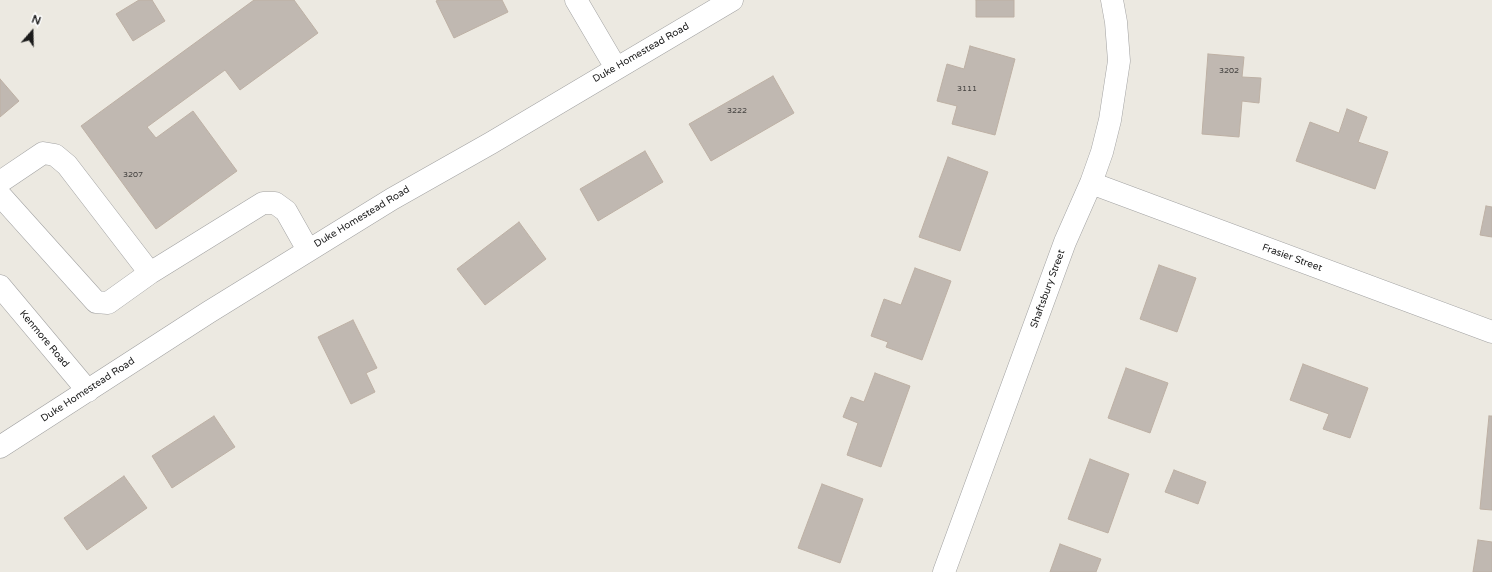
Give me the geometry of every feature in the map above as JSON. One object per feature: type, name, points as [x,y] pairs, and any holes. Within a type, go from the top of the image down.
[{"type":"street","points":[[576,0],[616,68]]},
{"type":"street","name":"Duke Homestead Road","points":[[0,447],[208,312],[308,250],[392,199],[491,143],[732,0]]},
{"type":"street","name":"Shaftsbury Street","points":[[944,572],[1066,242],[1091,183],[1110,120],[1118,80],[1119,61],[1116,22],[1112,0]]},
{"type":"street","points":[[0,182],[43,153],[55,155],[67,165],[150,273]]},
{"type":"street","name":"Frasier Street","points":[[1091,183],[1492,332]]},
{"type":"street","points":[[0,195],[96,302],[108,303],[150,273],[263,203],[275,203],[286,211],[308,250]]},
{"type":"street","name":"Kenmore Road","points":[[0,286],[88,391]]},
{"type":"building","points":[[139,0],[152,0],[165,21],[133,41],[116,14]]},
{"type":"building","points":[[254,0],[294,0],[318,33],[240,90],[225,70],[147,127],[156,138],[193,111],[237,171],[156,229],[81,126]]},
{"type":"building","points":[[502,0],[508,12],[454,38],[436,1]]},
{"type":"building","points":[[976,0],[1014,0],[1014,17],[976,17]]},
{"type":"building","points":[[970,46],[1015,59],[995,135],[952,124],[957,106],[937,101],[947,64],[964,69]]},
{"type":"building","points":[[1208,54],[1244,57],[1242,77],[1261,78],[1259,103],[1242,101],[1239,137],[1202,134]]},
{"type":"building","points":[[773,76],[794,113],[711,161],[689,124]]},
{"type":"building","points":[[0,79],[19,101],[0,117]]},
{"type":"building","points":[[1347,109],[1367,117],[1358,142],[1388,152],[1375,189],[1296,161],[1310,122],[1339,133]]},
{"type":"building","points":[[645,151],[663,182],[598,221],[580,189]]},
{"type":"building","points":[[948,157],[988,172],[960,251],[919,237]]},
{"type":"building","points":[[1486,206],[1492,207],[1492,237],[1480,235]]},
{"type":"building","points":[[519,222],[546,259],[485,305],[457,269]]},
{"type":"building","points":[[1159,265],[1196,278],[1177,332],[1140,319]]},
{"type":"building","points":[[915,268],[951,281],[922,360],[886,347],[888,342],[871,336],[884,299],[901,305]]},
{"type":"building","points":[[353,320],[377,368],[366,373],[375,392],[351,404],[318,337]]},
{"type":"building","points":[[1303,364],[1368,388],[1350,438],[1323,429],[1329,414],[1290,400]]},
{"type":"building","points":[[1126,368],[1168,383],[1150,433],[1108,418]]},
{"type":"building","points":[[875,373],[910,386],[881,467],[847,455],[858,423],[843,417],[851,397],[864,402]]},
{"type":"building","points":[[214,416],[235,447],[172,488],[152,456]]},
{"type":"building","points":[[1489,416],[1492,416],[1492,510],[1480,509]]},
{"type":"building","points":[[1090,459],[1129,474],[1108,533],[1068,519]]},
{"type":"building","points":[[1174,470],[1206,482],[1198,504],[1165,492]]},
{"type":"building","points":[[124,476],[147,508],[87,550],[64,518]]},
{"type":"building","points":[[822,484],[863,499],[840,563],[798,548]]},
{"type":"building","points":[[1478,540],[1492,542],[1492,572],[1473,572]]},
{"type":"building","points":[[1060,544],[1101,559],[1096,572],[1050,572]]}]
